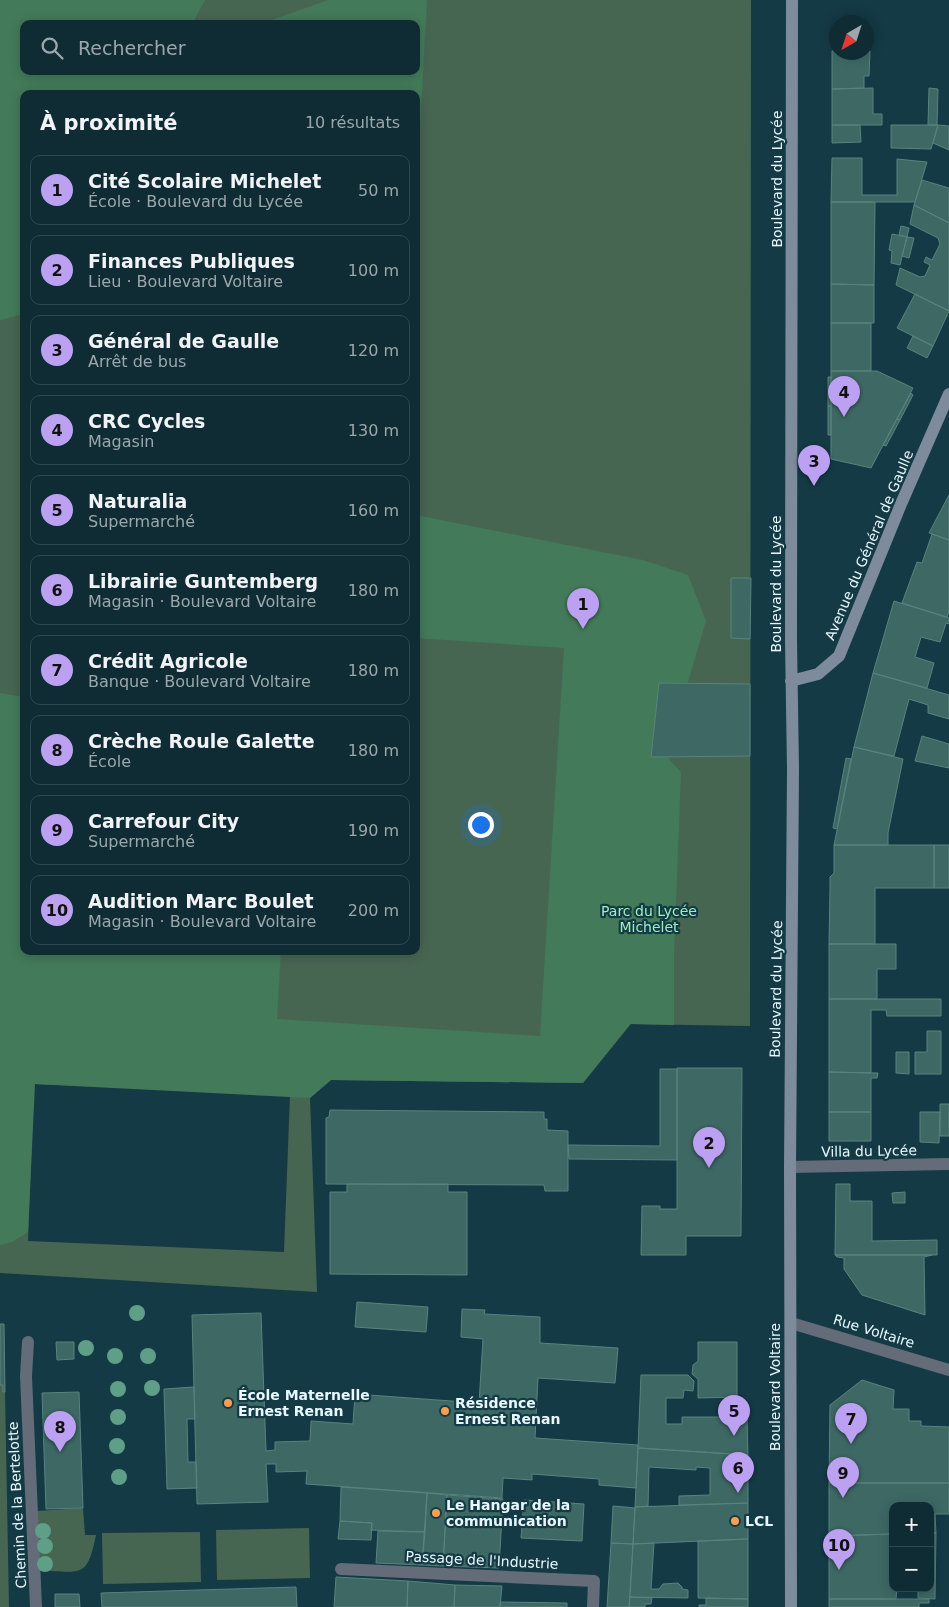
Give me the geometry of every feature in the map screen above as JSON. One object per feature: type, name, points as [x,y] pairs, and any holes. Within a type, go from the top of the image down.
[{"type":"main road","name":"Boulevard du Lycée","points":[[790,1167],[793,779],[791,681],[792,0]]},
{"type":"main road","name":"Avenue du Général de Gaulle","points":[[791,681],[818,674],[839,656],[901,504],[949,394]]},
{"type":"main road","name":"Boulevard Voltaire","points":[[790,1167],[791,1607]]},
{"type":"street","name":"Villa du Lycée","points":[[790,1167],[949,1164]]},
{"type":"street","name":"Rue Voltaire","points":[[791,1323],[949,1370]]},
{"type":"street","name":"Chemin de la Bertelotte","points":[[28,1342],[26,1376],[36,1607]]},
{"type":"street","name":"Passage de l'Industrie","points":[[342,1569],[594,1580],[593,1607]]},
{"type":"green space","name":"Parc du Lycée Michelet","points":[[0,0],[751,0],[750,1026],[631,1024],[583,1083],[331,1080],[310,1098],[317,1292],[0,1273]],"holes":[[[34,1084],[290,1095],[284,1252],[28,1241]]]},
{"type":"green space","points":[[0,0],[205,0],[194,20],[20,20],[20,75],[420,75],[420,20],[272,20],[328,0],[427,0],[420,129],[420,90],[20,90],[20,315],[0,320]]},
{"type":"green space","name":"Parc du Lycée Michelet","points":[[420,516],[643,560],[688,575],[706,621],[666,756],[681,772],[674,955],[674,1025],[630,1024],[583,1083],[331,1080],[310,1098],[35,1084],[28,1232],[12,1242],[0,1245],[0,693],[20,696],[20,955],[281,955],[277,1019],[540,1036],[564,648],[420,638]]},
{"type":"green space","points":[[0,1385],[3,1385],[3,1392],[5,1392],[9,1607],[0,1607]]},
{"type":"green space","points":[[83,1508],[85,1535],[96,1535],[93,1549],[85,1566],[80,1570],[73,1571],[40,1571],[37,1511]]},
{"type":"green space","points":[[309,1528],[310,1578],[217,1580],[216,1530]]},
{"type":"green space","points":[[200,1532],[201,1582],[103,1584],[102,1533]]},
{"type":"building","points":[[832,60],[870,60],[869,76],[864,76],[864,88],[832,89]]},
{"type":"building","points":[[873,88],[873,114],[882,114],[882,125],[832,125],[832,89]]},
{"type":"building","points":[[929,88],[938,89],[937,125],[928,125]]},
{"type":"building","points":[[832,125],[860,125],[861,142],[832,143]]},
{"type":"building","points":[[891,125],[938,125],[931,149],[891,148]]},
{"type":"building","points":[[938,125],[949,126],[949,150],[933,143]]},
{"type":"building","points":[[832,158],[862,158],[862,195],[897,195],[897,159],[927,162],[915,202],[831,202]]},
{"type":"building","points":[[922,180],[949,188],[949,223],[914,205]]},
{"type":"building","points":[[831,202],[875,202],[874,285],[831,284]]},
{"type":"building","points":[[914,205],[949,223],[949,311],[896,285],[900,268],[920,277],[925,276],[930,265],[924,262],[926,257],[932,260],[940,244],[938,238],[910,224]]},
{"type":"building","points":[[901,226],[909,228],[907,237],[899,235]]},
{"type":"building","points":[[892,234],[907,237],[900,265],[891,263],[892,251],[889,250]]},
{"type":"building","points":[[907,237],[914,238],[909,258],[902,256]]},
{"type":"building","points":[[831,284],[874,285],[874,323],[831,323]]},
{"type":"building","points":[[915,294],[949,311],[933,346],[897,328]]},
{"type":"building","points":[[831,323],[871,323],[871,371],[831,371]]},
{"type":"building","points":[[913,336],[933,346],[927,358],[907,348]]},
{"type":"building","points":[[831,371],[877,371],[913,388],[871,468],[831,459]]},
{"type":"building","points":[[828,377],[831,377],[831,406],[828,406]]},
{"type":"building","points":[[911,393],[913,395],[900,420],[897,419]]},
{"type":"building","points":[[828,406],[831,406],[831,435],[828,435]]},
{"type":"building","points":[[897,419],[900,420],[886,446],[883,445]]},
{"type":"building","points":[[949,495],[949,540],[929,533]]},
{"type":"building","points":[[932,534],[949,540],[949,612],[947,617],[902,603],[917,562],[922,563]]},
{"type":"building","points":[[731,578],[751,578],[750,639],[731,638]]},
{"type":"building","points":[[894,601],[949,618],[949,624],[946,623],[940,642],[921,637],[915,657],[934,663],[927,688],[873,673]]},
{"type":"building","points":[[873,673],[949,695],[949,719],[928,713],[928,705],[909,699],[894,756],[854,747]]},
{"type":"building","points":[[659,683],[750,684],[750,756],[651,757]]},
{"type":"building","points":[[922,736],[949,744],[949,768],[915,761]]},
{"type":"building","points":[[854,747],[903,759],[888,833],[888,845],[834,845]]},
{"type":"building","points":[[846,758],[851,759],[837,829],[833,828]]},
{"type":"building","points":[[834,845],[934,845],[934,888],[875,888],[875,944],[829,944],[830,877],[834,873]]},
{"type":"building","points":[[934,845],[949,845],[949,888],[934,888]]},
{"type":"building","points":[[829,944],[896,944],[896,969],[877,969],[877,999],[829,999]]},
{"type":"building","points":[[829,999],[941,999],[941,1016],[887,1016],[886,1010],[871,1010],[871,1073],[829,1072]]},
{"type":"building","points":[[927,1031],[941,1031],[941,1074],[915,1074],[915,1052],[927,1052]]},
{"type":"building","points":[[896,1052],[909,1052],[909,1074],[896,1073]]},
{"type":"building","points":[[677,1068],[742,1068],[741,1236],[686,1236],[686,1255],[641,1255],[642,1206],[660,1206],[660,1209],[677,1209]]},
{"type":"building","points":[[660,1069],[677,1069],[677,1160],[569,1159],[568,1145],[660,1146]]},
{"type":"building","points":[[829,1072],[878,1073],[877,1078],[871,1078],[871,1112],[829,1112]]},
{"type":"building","points":[[940,1104],[949,1104],[949,1136],[940,1136]]},
{"type":"building","points":[[330,1110],[544,1112],[544,1119],[547,1119],[547,1130],[568,1131],[568,1191],[545,1191],[544,1185],[326,1184],[326,1118],[329,1117]]},
{"type":"building","points":[[829,1112],[871,1112],[871,1141],[829,1141]]},
{"type":"building","points":[[920,1112],[940,1112],[939,1143],[920,1142]]},
{"type":"building","points":[[347,1184],[448,1184],[448,1192],[467,1192],[467,1275],[330,1274],[330,1192],[347,1192]]},
{"type":"building","points":[[836,1184],[850,1184],[850,1201],[872,1201],[872,1241],[937,1240],[937,1255],[835,1255]]},
{"type":"building","points":[[905,1192],[905,1203],[893,1203],[892,1193]]},
{"type":"building","points":[[835,1255],[932,1255],[924,1257],[925,1315],[862,1295],[844,1269],[844,1258]]},
{"type":"building","points":[[357,1302],[428,1307],[426,1332],[355,1327]]},
{"type":"building","name":"Résidence Ernest Renan","points":[[462,1309],[485,1310],[484,1314],[540,1317],[540,1343],[618,1348],[615,1383],[538,1378],[535,1438],[638,1445],[636,1488],[599,1485],[599,1479],[532,1474],[532,1480],[503,1478],[502,1498],[306,1484],[307,1471],[276,1472],[276,1464],[266,1464],[268,1502],[197,1504],[192,1315],[261,1313],[266,1451],[275,1450],[275,1442],[310,1441],[311,1421],[353,1424],[355,1394],[479,1403],[483,1339],[461,1337]]},
{"type":"building","points":[[0,1324],[4,1324],[5,1392],[3,1392],[3,1385],[0,1385]]},
{"type":"building","points":[[56,1342],[74,1342],[74,1359],[57,1360]]},
{"type":"building","points":[[698,1342],[737,1342],[737,1397],[698,1398],[698,1379],[692,1374],[693,1365],[698,1361]]},
{"type":"building","points":[[641,1375],[688,1375],[694,1381],[693,1391],[684,1390],[683,1398],[666,1398],[666,1424],[682,1424],[682,1417],[747,1417],[748,1455],[638,1448]]},
{"type":"building","points":[[862,1380],[894,1390],[893,1409],[909,1409],[909,1421],[921,1421],[921,1426],[949,1427],[949,1483],[829,1483],[830,1405]]},
{"type":"building","points":[[194,1387],[195,1419],[187,1419],[188,1462],[196,1462],[197,1488],[167,1489],[164,1389]]},
{"type":"building","points":[[79,1392],[83,1508],[46,1509],[42,1393]]},
{"type":"building","points":[[638,1448],[748,1455],[748,1503],[679,1505],[679,1496],[710,1495],[710,1468],[696,1467],[696,1470],[649,1467],[648,1506],[635,1507]]},
{"type":"building","points":[[829,1483],[949,1483],[949,1514],[935,1514],[936,1533],[934,1533],[934,1502],[889,1502],[889,1534],[829,1536]]},
{"type":"building","points":[[341,1487],[427,1493],[425,1532],[371,1530],[372,1523],[340,1521]]},
{"type":"building","name":"Le Hangar de la communication","points":[[427,1493],[447,1495],[443,1566],[422,1565]]},
{"type":"building","points":[[447,1495],[503,1499],[499,1568],[443,1566]]},
{"type":"building","points":[[524,1500],[584,1504],[582,1541],[521,1538]]},
{"type":"building","points":[[748,1503],[748,1539],[633,1544],[635,1507]]},
{"type":"building","points":[[613,1506],[635,1508],[633,1544],[611,1543]]},
{"type":"building","points":[[340,1521],[372,1523],[371,1540],[338,1539]]},
{"type":"building","points":[[378,1531],[425,1532],[422,1565],[376,1563]]},
{"type":"building","points":[[934,1533],[936,1533],[935,1599],[918,1598],[918,1592],[934,1592]]},
{"type":"building","points":[[889,1534],[889,1592],[897,1592],[896,1599],[829,1599],[829,1536]]},
{"type":"building","points":[[748,1539],[748,1599],[698,1598],[698,1541]]},
{"type":"building","points":[[611,1543],[633,1544],[629,1607],[607,1607]]},
{"type":"building","points":[[654,1543],[651,1589],[659,1589],[663,1584],[678,1583],[682,1589],[688,1590],[688,1598],[630,1597],[633,1544]]},
{"type":"building","points":[[336,1577],[408,1581],[407,1607],[334,1607]]},
{"type":"building","points":[[408,1581],[455,1585],[454,1607],[407,1607]]},
{"type":"building","points":[[455,1585],[502,1586],[500,1607],[454,1607]]},
{"type":"building","points":[[296,1587],[297,1607],[102,1607],[101,1593]]},
{"type":"building","points":[[55,1594],[79,1594],[80,1607],[55,1607]]},
{"type":"building","points":[[630,1597],[652,1598],[651,1604],[645,1604],[645,1607],[629,1607]]},
{"type":"building","points":[[706,1598],[748,1599],[748,1607],[699,1607],[699,1605],[706,1605]]},
{"type":"building","points":[[829,1599],[929,1599],[929,1603],[919,1603],[919,1607],[829,1607]]},
{"type":"building","points":[[500,1602],[567,1603],[567,1607],[500,1607]]},
{"type":"place","name":"CRC Cycles","points":[[844,417]]},
{"type":"place","name":"Général de Gaulle","points":[[814,486]]},
{"type":"place","name":"Cité Scolaire Michelet","points":[[583,629]]},
{"type":"place","name":"Finances Publiques","points":[[709,1168]]},
{"type":"place","name":"École Maternelle Ernest Renan","points":[[228,1403]]},
{"type":"place","name":"Résidence Ernest Renan","points":[[445,1411]]},
{"type":"place","name":"Naturalia","points":[[734,1436]]},
{"type":"place","name":"Crédit Agricole","points":[[851,1444]]},
{"type":"place","name":"Crèche Roule Galette","points":[[60,1452]]},
{"type":"place","name":"Librairie Guntemberg","points":[[738,1493]]},
{"type":"place","name":"Carrefour City","points":[[843,1498]]},
{"type":"place","name":"Le Hangar de la communication","points":[[436,1513]]},
{"type":"place","name":"LCL","points":[[735,1521]]},
{"type":"place","name":"Audition Marc Boulet","points":[[839,1570]]}]
